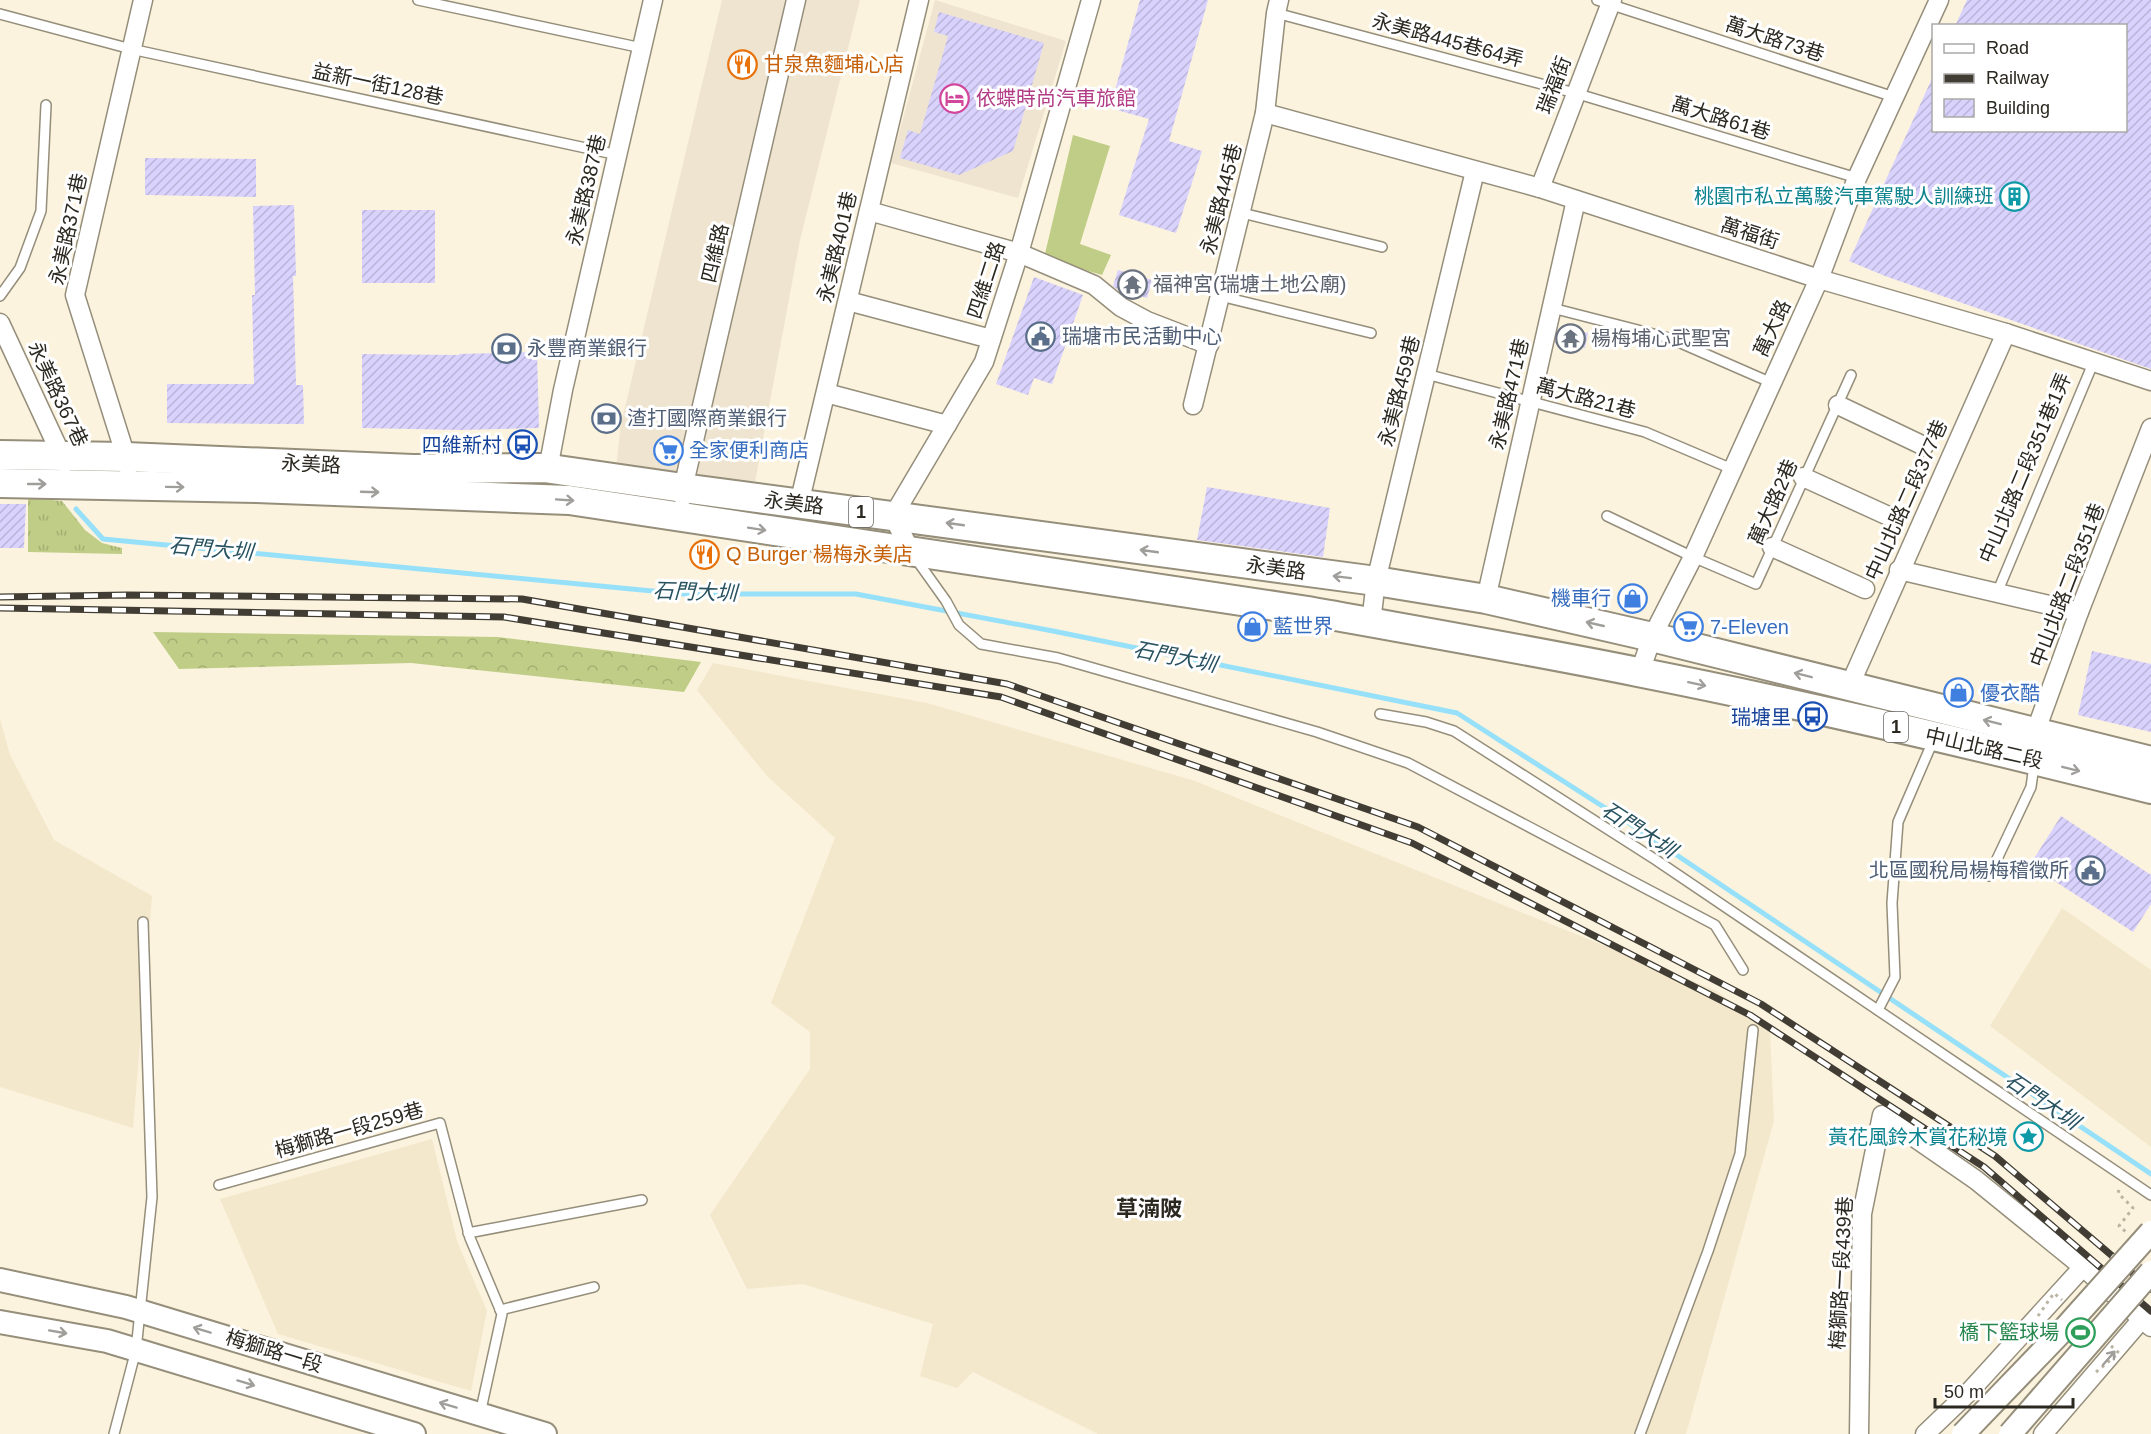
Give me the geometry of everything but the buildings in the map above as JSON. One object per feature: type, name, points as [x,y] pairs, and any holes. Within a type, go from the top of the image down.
[{"type":"main road","name":"永美路","points":[[0,455],[126,457],[414,469],[548,469],[1376,581],[1486,599],[1652,637]]},
{"type":"main road","name":"永美路","points":[[0,483],[256,488],[569,500],[1297,609],[1640,672]]},
{"type":"main road","name":"中山北路二段","points":[[1652,637],[1849,687],[2035,746],[2151,789]]},
{"type":"main road","name":"中山北路二段","points":[[1640,672],[1935,736],[2151,761]]},
{"type":"street","name":"永美路371巷","points":[[130,486],[126,457],[75,295],[142,0]]},
{"type":"street","name":"永美路387巷","points":[[548,469],[563,390],[654,0]]},
{"type":"street","name":"四維路","points":[[682,517],[684,488],[796,0]]},
{"type":"street","name":"永美路401巷","points":[[799,504],[919,0]]},
{"type":"street","name":"四維二路","points":[[893,516],[984,362],[1019,253],[1091,0]]},
{"type":"street","name":"萬大路","points":[[1640,672],[1652,637],[1693,557],[1772,383],[1819,279],[1857,178],[1940,0]]},
{"type":"street","name":"瑞福街","points":[[1540,188],[1606,1]]},
{"type":"street","name":"永美路445巷","points":[[1193,405],[1265,113],[1277,6]]},
{"type":"street","name":"萬福街","points":[[1265,113],[1540,188],[1819,279],[2006,333],[2151,381]]},
{"type":"street","name":"永美路459巷","points":[[1371,622],[1376,581],[1475,171]]},
{"type":"street","name":"永美路471巷","points":[[1486,599],[1576,200]]},
{"type":"street","points":[[869,211],[1019,253],[1094,285],[1121,307],[1147,321],[1209,345]]},
{"type":"street","points":[[848,301],[991,339]]},
{"type":"street","name":"永美路367巷","points":[[0,323],[74,484]]},
{"type":"street","name":"中山北路二段377巷","points":[[1849,687],[2006,333]]},
{"type":"street","points":[[826,393],[947,425]]},
{"type":"street","points":[[1838,405],[1924,446]]},
{"type":"street","name":"中山北路二段351巷","points":[[2035,746],[2079,612],[2151,428]]},
{"type":"street","points":[[1803,477],[1895,519]]},
{"type":"street","points":[[893,516],[911,552]]},
{"type":"street","points":[[1772,547],[1864,589]]},
{"type":"street","name":"中山北路二段351巷1弄","points":[[1899,570],[2079,612]]},
{"type":"street","name":"梅獅路一段439巷","points":[[1858,1434],[1862,1214],[1882,1115],[1976,1180],[2083,1267]]},
{"type":"street","points":[[1963,1434],[2058,1335],[2151,1232]]},
{"type":"street","points":[[1925,1434],[1970,1391],[2083,1267],[2147,1323],[2096,1372],[2043,1434]]},
{"type":"street","points":[[2010,1434],[2151,1272]]},
{"type":"street","name":"梅獅路一段","points":[[0,1280],[141,1311],[544,1434]]},
{"type":"street","name":"梅獅路一段","points":[[0,1322],[107,1341],[414,1434]]},
{"type":"lane","points":[[418,0],[642,48]]},
{"type":"lane","name":"萬大路73巷","points":[[1606,1],[1894,97]]},
{"type":"lane","name":"永美路445巷64弄","points":[[1277,6],[1575,93]]},
{"type":"lane","name":"益新一街128巷","points":[[0,14],[131,49],[618,155]]},
{"type":"lane","name":"萬大路61巷","points":[[1575,93],[1857,178]]},
{"type":"lane","points":[[0,296],[20,268],[41,211],[45,105]]},
{"type":"lane","points":[[1242,213],[1382,248]]},
{"type":"lane","points":[[1220,296],[1371,333]]},
{"type":"lane","points":[[1552,308],[1669,338],[1772,383]]},
{"type":"lane","name":"中山北路二段351巷1弄","points":[[1998,593],[2094,361]]},
{"type":"lane","name":"萬大路21巷","points":[[1426,374],[1645,432],[1732,469]]},
{"type":"lane","name":"萬大路2巷","points":[[1693,557],[1756,584],[1851,375]]},
{"type":"lane","points":[[1607,516],[1693,557]]},
{"type":"lane","points":[[911,552],[946,601],[959,625],[981,644],[1058,658],[1317,732],[1408,763],[1715,925],[1743,970]]},
{"type":"lane","points":[[1380,714],[1426,722],[1454,731],[1880,1007],[2151,1195]]},
{"type":"lane","points":[[1880,1007],[1895,977],[1892,903],[1898,822],[1935,736]]},
{"type":"lane","points":[[1989,876],[2031,787],[2035,746]]},
{"type":"lane","points":[[114,1434],[136,1350],[152,1197],[143,922]]},
{"type":"lane","points":[[1640,1434],[1708,1251],[1740,1154],[1753,1030]]},
{"type":"lane","name":"梅獅路一段259巷","points":[[219,1185],[440,1123],[468,1233],[502,1314],[480,1414]]},
{"type":"lane","points":[[468,1233],[642,1200]]},
{"type":"lane","points":[[500,1310],[594,1287]]},
{"type":"path","points":[[2127,1178],[2118,1193],[2133,1208],[2120,1226],[2128,1233]]},
{"type":"path","points":[[2038,1316],[2054,1293],[2066,1304]]},
{"type":"path","points":[[2096,1372],[2119,1353],[2108,1343]]},
{"type":"shaded area","points":[[722,0],[860,0],[800,240],[755,482],[616,468],[621,424]]},
{"type":"shaded area","points":[[935,0],[1066,41],[1018,198],[891,163]]},
{"type":"shaded area","points":[[713,663],[927,703],[1195,781],[1717,991],[1770,1030],[1774,1121],[1686,1434],[1098,1434],[973,1372],[957,1388],[920,1376],[933,1324],[803,1284],[747,1289],[710,1215],[810,1069],[810,1032],[771,1003],[835,838],[767,776],[697,690]]},
{"type":"shaded area","points":[[0,719],[10,755],[54,840],[152,896],[133,1128],[0,1087]]},
{"type":"shaded area","points":[[2062,908],[2151,970],[2151,1147],[1990,1026]]},
{"type":"shaded area","points":[[432,1139],[457,1241],[487,1311],[471,1391],[278,1334],[220,1199]]},
{"type":"green space","points":[[1073,135],[1110,146],[1080,244],[1111,255],[1102,275],[1044,258]]},
{"type":"green space","points":[[28,498],[62,501],[85,530],[102,543],[122,548],[122,554],[28,552]]},
{"type":"green space","points":[[153,632],[498,637],[701,662],[684,692],[411,663],[179,669]]},
{"type":"waterway","name":"石門大圳","points":[[76,509],[103,539],[684,594],[856,594],[1053,631],[1457,713],[1638,829],[2151,1174]]},
{"type":"railway","points":[[0,597],[127,595],[522,599],[1007,684],[1418,827],[1761,1004],[1995,1156],[2151,1289]]},
{"type":"railway","points":[[0,608],[504,617],[1001,697],[1412,843],[1750,1015],[1984,1167],[2151,1311]]},
{"type":"place","name":"甘泉魚麵埔心店","points":[[743,64]]},
{"type":"place","name":"依蝶時尚汽車旅館","points":[[955,98]]},
{"type":"place","name":"桃園市私立萬駿汽車駕駛人訓練班","points":[[2015,196]]},
{"type":"place","name":"福神宮(瑞塘土地公廟)","points":[[1132,284]]},
{"type":"place","name":"瑞塘市民活動中心","points":[[1041,336]]},
{"type":"place","name":"楊梅埔心武聖宮","points":[[1570,338]]},
{"type":"place","name":"永豐商業銀行","points":[[506,348]]},
{"type":"place","name":"渣打國際商業銀行","points":[[606,418]]},
{"type":"place","name":"四維新村","points":[[523,445]]},
{"type":"place","name":"全家便利商店","points":[[668,450]]},
{"type":"place","name":"Q Burger 楊梅永美店","points":[[705,554]]},
{"type":"place","name":"機車行","points":[[1632,598]]},
{"type":"place","name":"藍世界","points":[[1252,626]]},
{"type":"place","name":"7-Eleven","points":[[1689,627]]},
{"type":"place","name":"優衣酷","points":[[1959,693]]},
{"type":"place","name":"瑞塘里","points":[[1812,717]]},
{"type":"place","name":"北區國稅局楊梅稽徵所","points":[[2090,870]]},
{"type":"place","name":"黃花風鈴木賞花秘境","points":[[2029,1137]]},
{"type":"place","name":"橋下籃球場","points":[[2080,1332]]},
{"type":"district","name":"草湳陂","points":[[1149,1208]]}]
